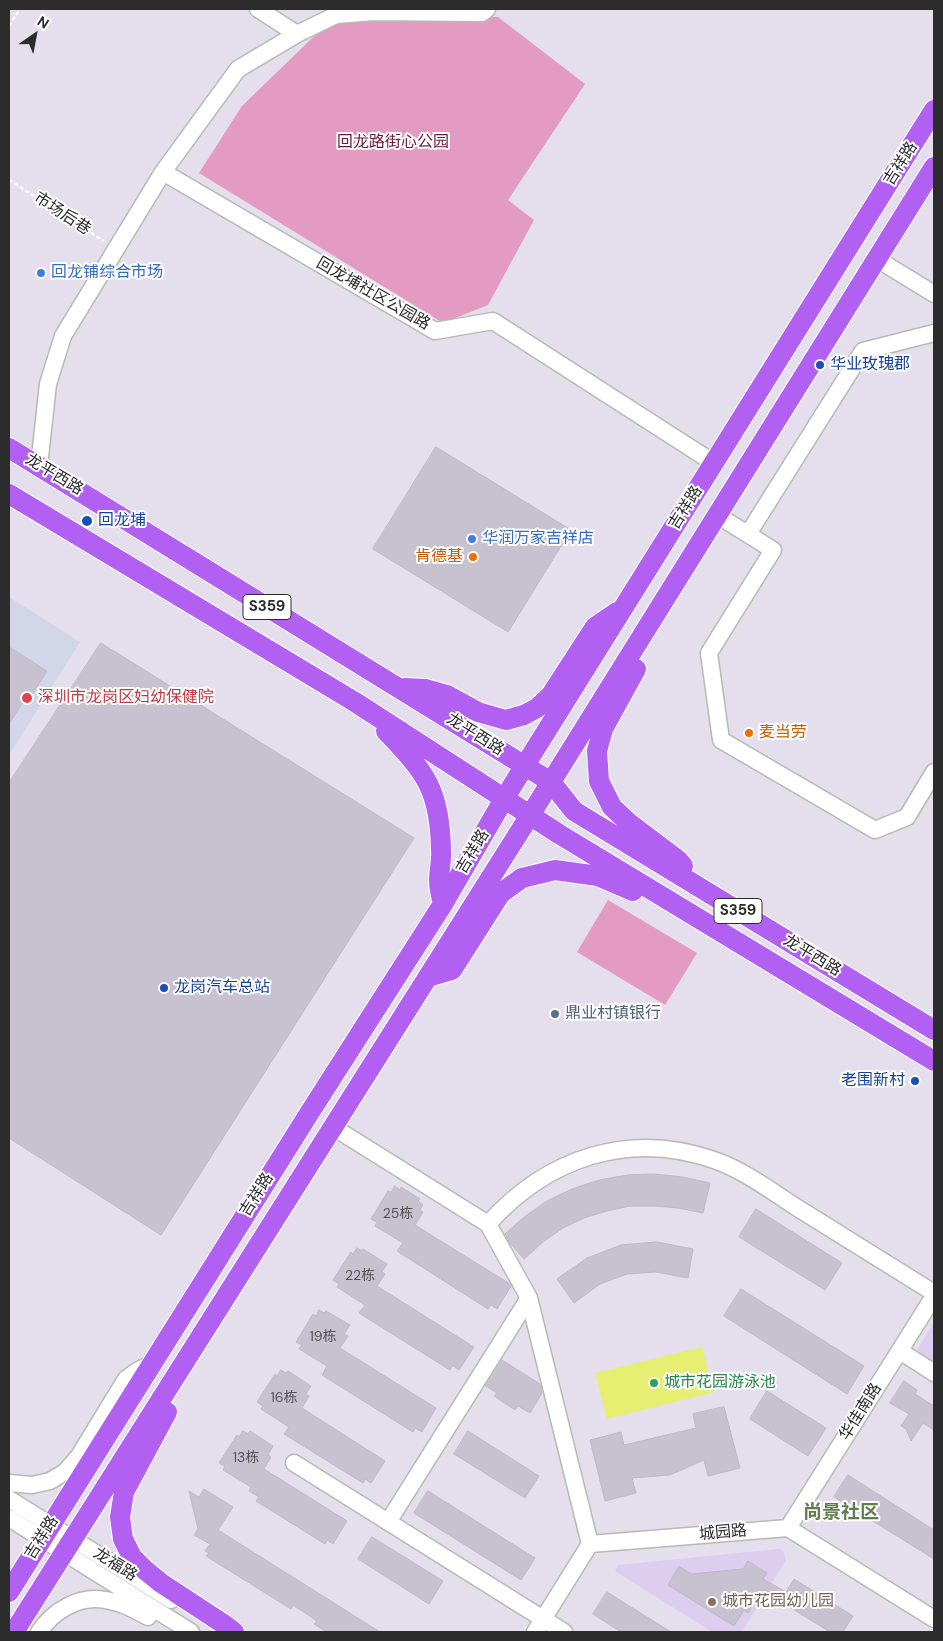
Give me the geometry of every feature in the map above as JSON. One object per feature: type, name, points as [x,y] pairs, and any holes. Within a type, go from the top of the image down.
[{"type":"main road","name":"吉祥路","points":[[9,1592],[442,904],[504,799],[934,110]]},
{"type":"main road","name":"吉祥路","points":[[14,1632],[551,782],[934,167]]},
{"type":"main road","name":"龙平西路","points":[[9,448],[551,782],[574,811],[934,1030]]},
{"type":"main road","name":"龙平西路","points":[[9,494],[355,702],[504,799],[934,1061]]},
{"type":"main road","points":[[398,688],[426,689],[447,695],[478,712],[506,720],[524,715],[537,708],[551,695],[595,627],[624,608]]},
{"type":"main road","points":[[650,624],[643,655],[616,709],[603,729],[597,751],[599,781],[612,807],[629,823],[678,860],[702,889]]},
{"type":"main road","points":[[355,702],[411,758],[431,787],[439,815],[442,852],[439,882],[442,904]]},
{"type":"main road","points":[[428,977],[452,970],[501,893],[522,878],[554,870],[598,876],[692,915]]},
{"type":"main road","points":[[173,1380],[175,1392],[170,1407],[124,1492],[120,1517],[123,1539],[132,1557],[145,1570],[234,1632]]},
{"type":"street","points":[[258,9],[297,34]]},
{"type":"street","points":[[40,466],[48,384],[62,336],[163,172],[238,70],[297,34],[336,15],[374,12],[482,13],[487,9]]},
{"type":"street","name":"回龙埔社区公园路","points":[[163,172],[435,331],[493,322],[714,463]]},
{"type":"street","points":[[877,259],[934,294]]},
{"type":"street","points":[[748,534],[863,351],[934,333]]},
{"type":"street","points":[[717,516],[773,550],[709,653],[721,740],[875,830],[908,817],[934,772]]},
{"type":"street","points":[[333,1127],[488,1224],[529,1298],[590,1544],[539,1626]]},
{"type":"street","points":[[488,1224],[517,1194],[539,1179],[570,1163],[609,1152],[630,1149],[673,1150],[694,1154],[734,1168],[934,1295]]},
{"type":"street","name":"华佳南路","points":[[788,1528],[934,1295]]},
{"type":"street","points":[[388,1522],[529,1298]]},
{"type":"street","points":[[900,1351],[934,1373]]},
{"type":"street","points":[[9,1483],[32,1485],[50,1481],[65,1472],[79,1456],[126,1379],[151,1364]]},
{"type":"street","points":[[294,1463],[388,1522],[539,1626],[564,1632]]},
{"type":"street","name":"龙福路","points":[[9,1499],[46,1532],[222,1632]]},
{"type":"street","name":"龙福路","points":[[9,1518],[46,1532]]},
{"type":"street","points":[[788,1528],[934,1619]]},
{"type":"street","name":"城园路","points":[[590,1544],[788,1528]]},
{"type":"street","name":"龙福路","points":[[69,1546],[191,1632]]},
{"type":"street","points":[[39,1632],[57,1612],[78,1601],[104,1599],[130,1608],[155,1621],[191,1632]]},
{"type":"path","points":[[9,26],[20,9]]},
{"type":"path","name":"市场后巷","points":[[9,180],[116,249]]},
{"type":"shaded area","name":"深圳市龙岗区妇幼保健院","points":[[9,597],[80,642],[9,755]]},
{"type":"shaded area","points":[[934,1322],[934,1366],[915,1354]]},
{"type":"shaded area","name":"城市花园游泳池","points":[[702,1347],[714,1392],[607,1419],[595,1373]]},
{"type":"shaded area","name":"城市花园幼儿园","points":[[783,1550],[786,1560],[742,1632],[712,1632],[615,1571],[618,1565]]},
{"type":"green space","name":"回龙路街心公园","points":[[336,15],[498,17],[585,84],[508,200],[534,220],[488,305],[443,323],[199,173],[242,106]]},
{"type":"green space","points":[[608,900],[697,953],[665,1005],[577,952]]},
{"type":"building","name":"华润万家吉祥店","points":[[436,447],[571,530],[508,632],[373,549]]},
{"type":"building","name":"龙岗汽车总站","points":[[101,643],[414,838],[161,1235],[9,1138],[9,783]]},
{"type":"building","points":[[9,647],[47,671],[29,699],[26,697],[9,724]]},
{"type":"building","points":[[654,1174],[683,1177],[710,1183],[703,1213],[654,1206],[630,1206],[607,1211],[584,1218],[563,1228],[524,1259],[505,1234],[524,1217],[547,1201],[572,1189],[599,1180],[627,1175]]},
{"type":"building","points":[[395,1186],[400,1190],[401,1187],[420,1199],[418,1201],[423,1205],[420,1210],[423,1212],[415,1225],[510,1284],[511,1286],[497,1309],[491,1305],[488,1309],[397,1251],[403,1243],[375,1226],[377,1222],[371,1219],[388,1191],[391,1192]]},
{"type":"building","points":[[756,1209],[842,1263],[825,1290],[739,1237]]},
{"type":"building","points":[[657,1242],[693,1249],[688,1278],[656,1272],[627,1274],[600,1284],[574,1303],[557,1279],[587,1258],[621,1245]]},
{"type":"building","points":[[357,1248],[362,1251],[363,1249],[387,1264],[382,1272],[385,1274],[377,1286],[474,1347],[459,1370],[453,1366],[450,1370],[359,1313],[365,1305],[337,1287],[339,1284],[333,1280],[351,1252],[353,1254]]},
{"type":"building","points":[[741,1289],[864,1366],[847,1394],[724,1316]]},
{"type":"building","points":[[319,1310],[324,1313],[326,1311],[350,1325],[344,1334],[348,1336],[340,1348],[436,1408],[422,1432],[415,1428],[413,1432],[322,1375],[327,1366],[299,1349],[302,1345],[296,1342],[313,1314],[316,1316]]},
{"type":"building","points":[[502,1360],[540,1384],[542,1393],[530,1413],[518,1406],[515,1410],[494,1396],[497,1393],[486,1386]]},
{"type":"building","points":[[281,1370],[286,1373],[288,1371],[311,1386],[306,1394],[309,1396],[302,1408],[385,1461],[371,1483],[365,1479],[363,1483],[284,1434],[289,1427],[261,1409],[263,1406],[257,1402],[275,1374],[277,1376]]},
{"type":"building","points":[[904,1381],[917,1390],[915,1394],[934,1406],[934,1430],[923,1423],[911,1441],[906,1429],[901,1426],[909,1414],[890,1403]]},
{"type":"building","points":[[767,1391],[826,1428],[808,1456],[750,1419]]},
{"type":"building","points":[[724,1407],[740,1468],[708,1476],[704,1460],[670,1475],[632,1478],[636,1493],[605,1501],[590,1440],[621,1432],[624,1445],[696,1428],[693,1414]]},
{"type":"building","points":[[243,1431],[248,1434],[250,1431],[273,1446],[268,1455],[271,1457],[264,1469],[347,1521],[333,1544],[327,1540],[325,1544],[256,1501],[259,1497],[249,1491],[251,1487],[223,1470],[225,1466],[219,1463],[237,1435],[239,1437]]},
{"type":"building","points":[[468,1431],[539,1476],[525,1498],[454,1454]]},
{"type":"building","points":[[848,1475],[934,1530],[934,1559],[834,1497]]},
{"type":"building","points":[[204,1489],[233,1507],[218,1530],[380,1632],[327,1632],[314,1624],[317,1621],[293,1605],[291,1609],[206,1556],[209,1553],[205,1551],[210,1544],[194,1535],[198,1529],[189,1491],[199,1497]]},
{"type":"building","points":[[428,1491],[535,1558],[521,1580],[414,1513]]},
{"type":"building","points":[[372,1537],[443,1581],[429,1604],[358,1559]]},
{"type":"building","points":[[748,1561],[767,1573],[763,1579],[786,1592],[794,1579],[853,1616],[843,1632],[830,1632],[762,1590],[748,1613],[744,1610],[734,1626],[668,1585],[679,1566],[691,1574],[743,1569]]},
{"type":"building","points":[[607,1592],[671,1632],[621,1632],[593,1614]]},
{"type":"place","name":"回龙铺综合市场","points":[[41,273]]},
{"type":"place","name":"华业玫瑰郡","points":[[820,365]]},
{"type":"place","name":"回龙埔","points":[[87,521]]},
{"type":"place","name":"华润万家吉祥店","points":[[472,539]]},
{"type":"place","name":"肯德基","points":[[473,557]]},
{"type":"place","name":"深圳市龙岗区妇幼保健院","points":[[27,698]]},
{"type":"place","name":"麦当劳","points":[[749,733]]},
{"type":"place","name":"龙岗汽车总站","points":[[164,988]]},
{"type":"place","name":"鼎业村镇银行","points":[[555,1014]]},
{"type":"place","name":"老围新村","points":[[915,1081]]},
{"type":"place","name":"城市花园游泳池","points":[[654,1383]]},
{"type":"place","name":"城市花园幼儿园","points":[[712,1602]]},
{"type":"district","name":"尚景社区","points":[[841,1513]]}]
